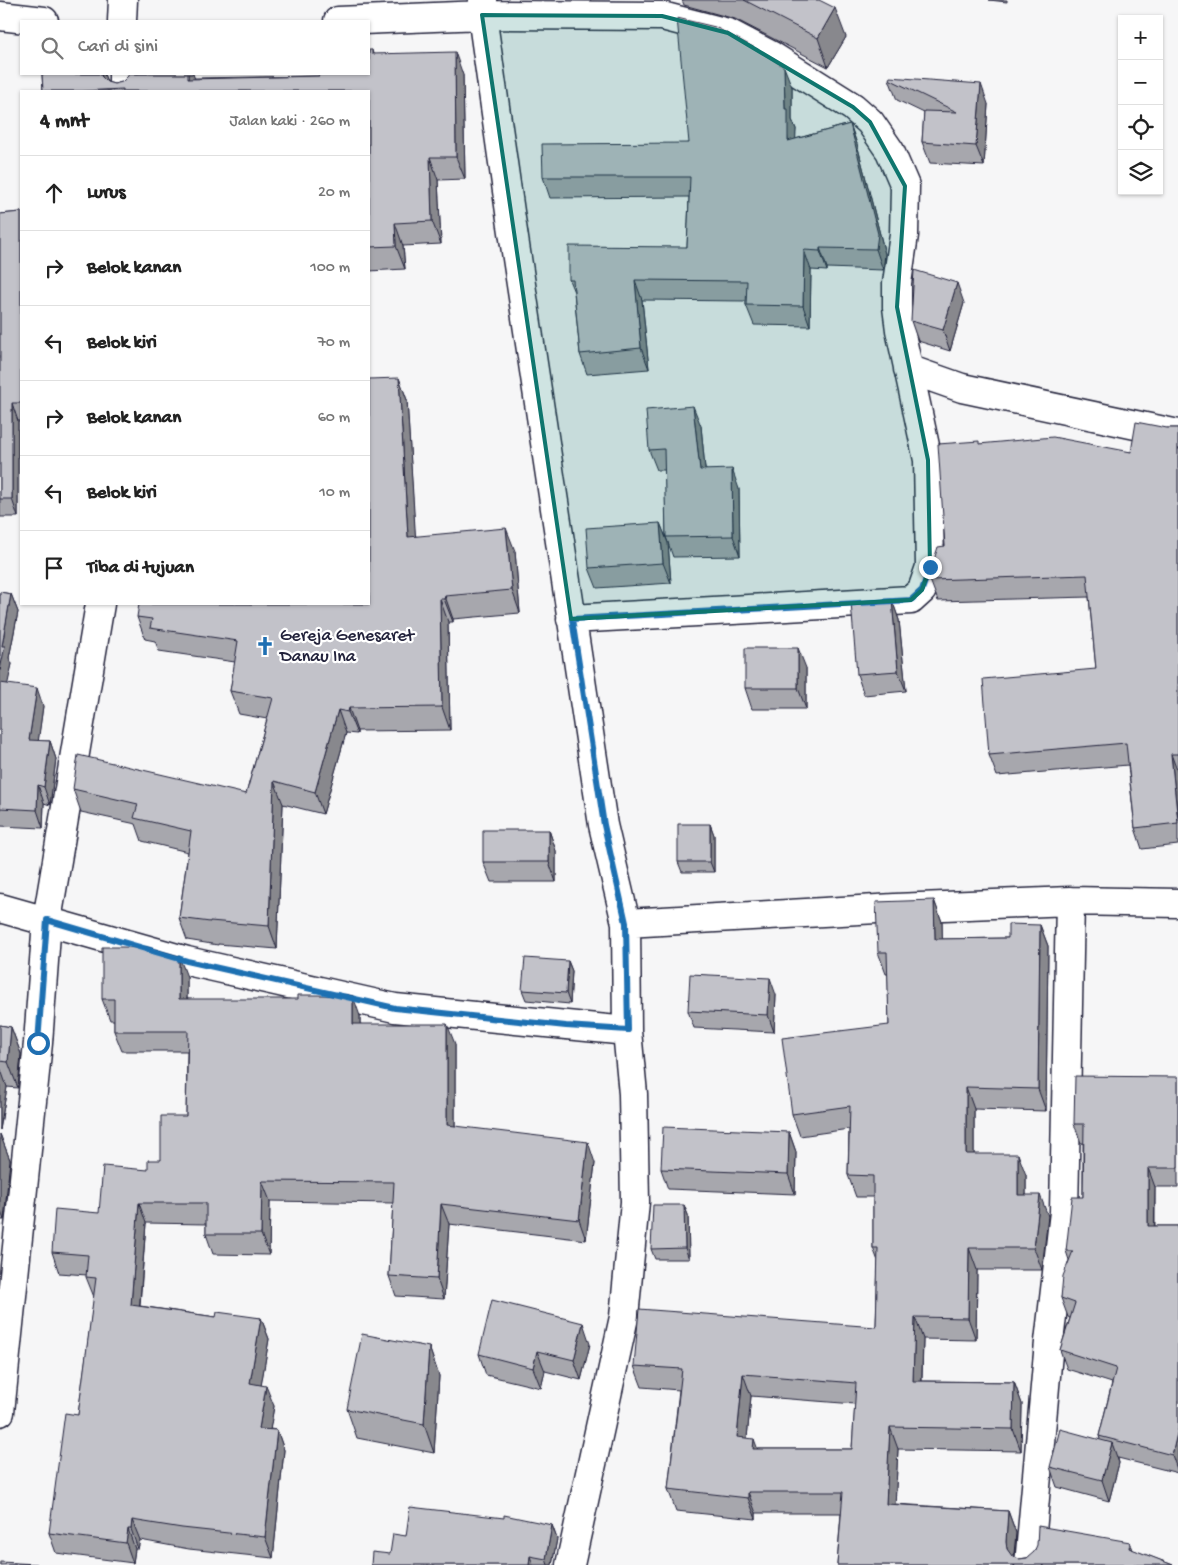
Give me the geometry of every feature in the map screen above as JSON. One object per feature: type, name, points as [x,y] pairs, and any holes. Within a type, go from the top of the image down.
[{"type":"street","points":[[122,20],[123,0]]},
{"type":"street","points":[[348,20],[482,7],[662,16],[728,33],[772,56],[853,107],[870,122],[885,144],[905,186],[904,235],[897,283],[897,307],[908,369],[928,460],[930,567],[922,590],[911,600],[572,619]]},
{"type":"street","points":[[482,7],[604,825],[626,923],[635,1202],[624,1317],[570,1565]]},
{"type":"street","points":[[0,16],[35,20]]},
{"type":"street","points":[[122,75],[123,90]]},
{"type":"street","points":[[908,369],[962,388],[1178,434]]},
{"type":"street","points":[[0,1412],[38,1043],[47,920],[100,605]]},
{"type":"street","points":[[626,923],[895,908],[1070,901],[1178,904]]},
{"type":"street","points":[[1029,1565],[1049,1342],[1064,1212],[1070,901]]},
{"type":"street","points":[[0,908],[187,961],[395,1008],[566,1026],[628,1030]]},
{"type":"highlighted area","points":[[482,15],[662,16],[728,33],[853,107],[870,122],[905,186],[897,307],[928,460],[930,567],[922,590],[911,600],[571,619]]},
{"type":"building","points":[[744,0],[819,0],[835,8],[818,38]]},
{"type":"building","points":[[677,18],[715,27],[757,49],[784,67],[785,109],[788,109],[788,141],[850,124],[878,234],[876,249],[820,248],[820,251],[804,250],[803,306],[746,305],[747,281],[635,280],[641,348],[580,354],[573,280],[569,280],[569,246],[687,247],[690,177],[543,177],[542,144],[689,143]]},
{"type":"building","points":[[370,50],[372,50],[372,54],[455,52],[456,157],[430,157],[432,221],[395,223],[396,246],[370,247],[370,90],[43,90],[42,75],[101,75],[107,82],[114,84],[122,82],[128,75],[188,75],[188,79],[370,75]]},
{"type":"building","points":[[890,77],[981,84],[976,146],[922,142],[924,111],[957,112],[889,79]]},
{"type":"building","points":[[20,212],[20,403],[12,403],[12,499],[0,499],[0,214]]},
{"type":"building","points":[[914,270],[957,283],[943,330],[911,321]]},
{"type":"building","points":[[399,378],[408,537],[506,528],[512,590],[445,596],[444,599],[440,599],[442,707],[349,708],[348,712],[338,710],[315,792],[274,781],[269,926],[179,918],[191,831],[134,818],[138,804],[73,789],[78,755],[246,794],[273,698],[230,691],[238,641],[150,628],[152,619],[137,617],[139,605],[370,605],[370,379]]},
{"type":"building","points":[[693,406],[700,470],[732,469],[733,536],[666,537],[664,449],[649,450],[646,410]]},
{"type":"building","points":[[1136,422],[1167,428],[1178,428],[1178,754],[1171,754],[1178,823],[1135,828],[1126,743],[989,755],[983,679],[1096,669],[1087,575],[930,580],[930,572],[938,547],[945,546],[938,444],[979,441],[979,444],[1053,437],[1131,452]]},
{"type":"building","points":[[660,523],[663,563],[589,568],[586,528]]},
{"type":"building","points":[[0,592],[11,594],[2,646],[5,646],[0,670]]},
{"type":"building","points":[[892,600],[898,671],[857,674],[851,603]]},
{"type":"building","points":[[745,648],[798,648],[798,688],[745,688]]},
{"type":"building","points":[[0,683],[37,688],[29,740],[50,741],[44,787],[38,785],[37,810],[0,808]]},
{"type":"building","points":[[678,824],[710,824],[710,862],[678,862]]},
{"type":"building","points":[[483,830],[549,830],[549,862],[483,862]]},
{"type":"building","points":[[934,900],[935,939],[1008,938],[1008,924],[1040,925],[1038,1089],[966,1087],[966,1154],[1018,1154],[1018,1195],[1040,1195],[1034,1248],[969,1248],[968,1318],[915,1317],[913,1381],[1014,1382],[1013,1429],[890,1427],[886,1504],[1008,1511],[1007,1549],[1012,1556],[1019,1559],[1027,1558],[1034,1552],[1037,1545],[1038,1526],[1130,1542],[1129,1548],[1173,1565],[837,1565],[843,1492],[748,1492],[748,1498],[668,1489],[682,1369],[634,1366],[639,1309],[876,1327],[878,1248],[873,1248],[873,1176],[848,1175],[850,1106],[792,1114],[782,1038],[889,1025],[887,952],[878,952],[876,902]],"holes":[[[743,1374],[856,1383],[852,1449],[753,1449],[754,1439],[737,1437]]]},
{"type":"building","points":[[102,947],[147,947],[179,956],[179,999],[298,999],[298,995],[348,995],[353,996],[353,1024],[447,1024],[447,1125],[588,1142],[579,1220],[441,1204],[437,1279],[389,1276],[394,1182],[262,1181],[261,1234],[206,1234],[206,1203],[139,1203],[131,1305],[216,1317],[217,1312],[261,1318],[250,1383],[266,1386],[259,1429],[277,1430],[265,1537],[182,1528],[132,1520],[131,1529],[128,1529],[126,1543],[49,1533],[65,1413],[78,1415],[96,1278],[86,1277],[88,1255],[52,1252],[55,1209],[99,1213],[103,1166],[148,1170],[148,1160],[161,1160],[161,1116],[186,1116],[188,1031],[114,1031],[114,999],[102,999]]},
{"type":"building","points":[[525,958],[568,961],[566,993],[522,990]]},
{"type":"building","points":[[690,974],[770,978],[768,1015],[688,1011]]},
{"type":"building","points":[[0,1025],[11,1027],[8,1062],[0,1061]]},
{"type":"building","points":[[1075,1076],[1178,1077],[1178,1168],[1148,1168],[1148,1226],[1178,1226],[1178,1429],[1172,1455],[1099,1436],[1116,1368],[1060,1350],[1075,1303],[1061,1298],[1063,1276],[1073,1251],[1066,1251],[1072,1197],[1083,1197],[1084,1124],[1074,1124]]},
{"type":"building","points":[[663,1127],[789,1132],[788,1174],[661,1169]]},
{"type":"building","points":[[653,1205],[684,1205],[685,1248],[651,1249]]},
{"type":"building","points":[[492,1300],[583,1323],[574,1360],[537,1351],[533,1368],[479,1354]]},
{"type":"building","points":[[362,1334],[429,1347],[424,1424],[347,1409]]},
{"type":"building","points":[[1060,1429],[1112,1443],[1102,1480],[1050,1467]]},
{"type":"building","points":[[410,1507],[504,1518],[504,1515],[552,1525],[546,1559],[530,1556],[529,1565],[371,1565],[372,1552],[390,1554],[393,1534],[406,1536]]},
{"type":"building","points":[[0,1562],[37,1564],[0,1565]]},
{"type":"place","name":"Gereja Genesaret Danau Ina","points":[[265,646]]},
{"type":"route","points":[[38,1043],[47,920],[187,961],[395,1008],[566,1026],[628,1030],[626,923],[604,825],[572,619],[911,600],[922,590],[930,567]]}]
